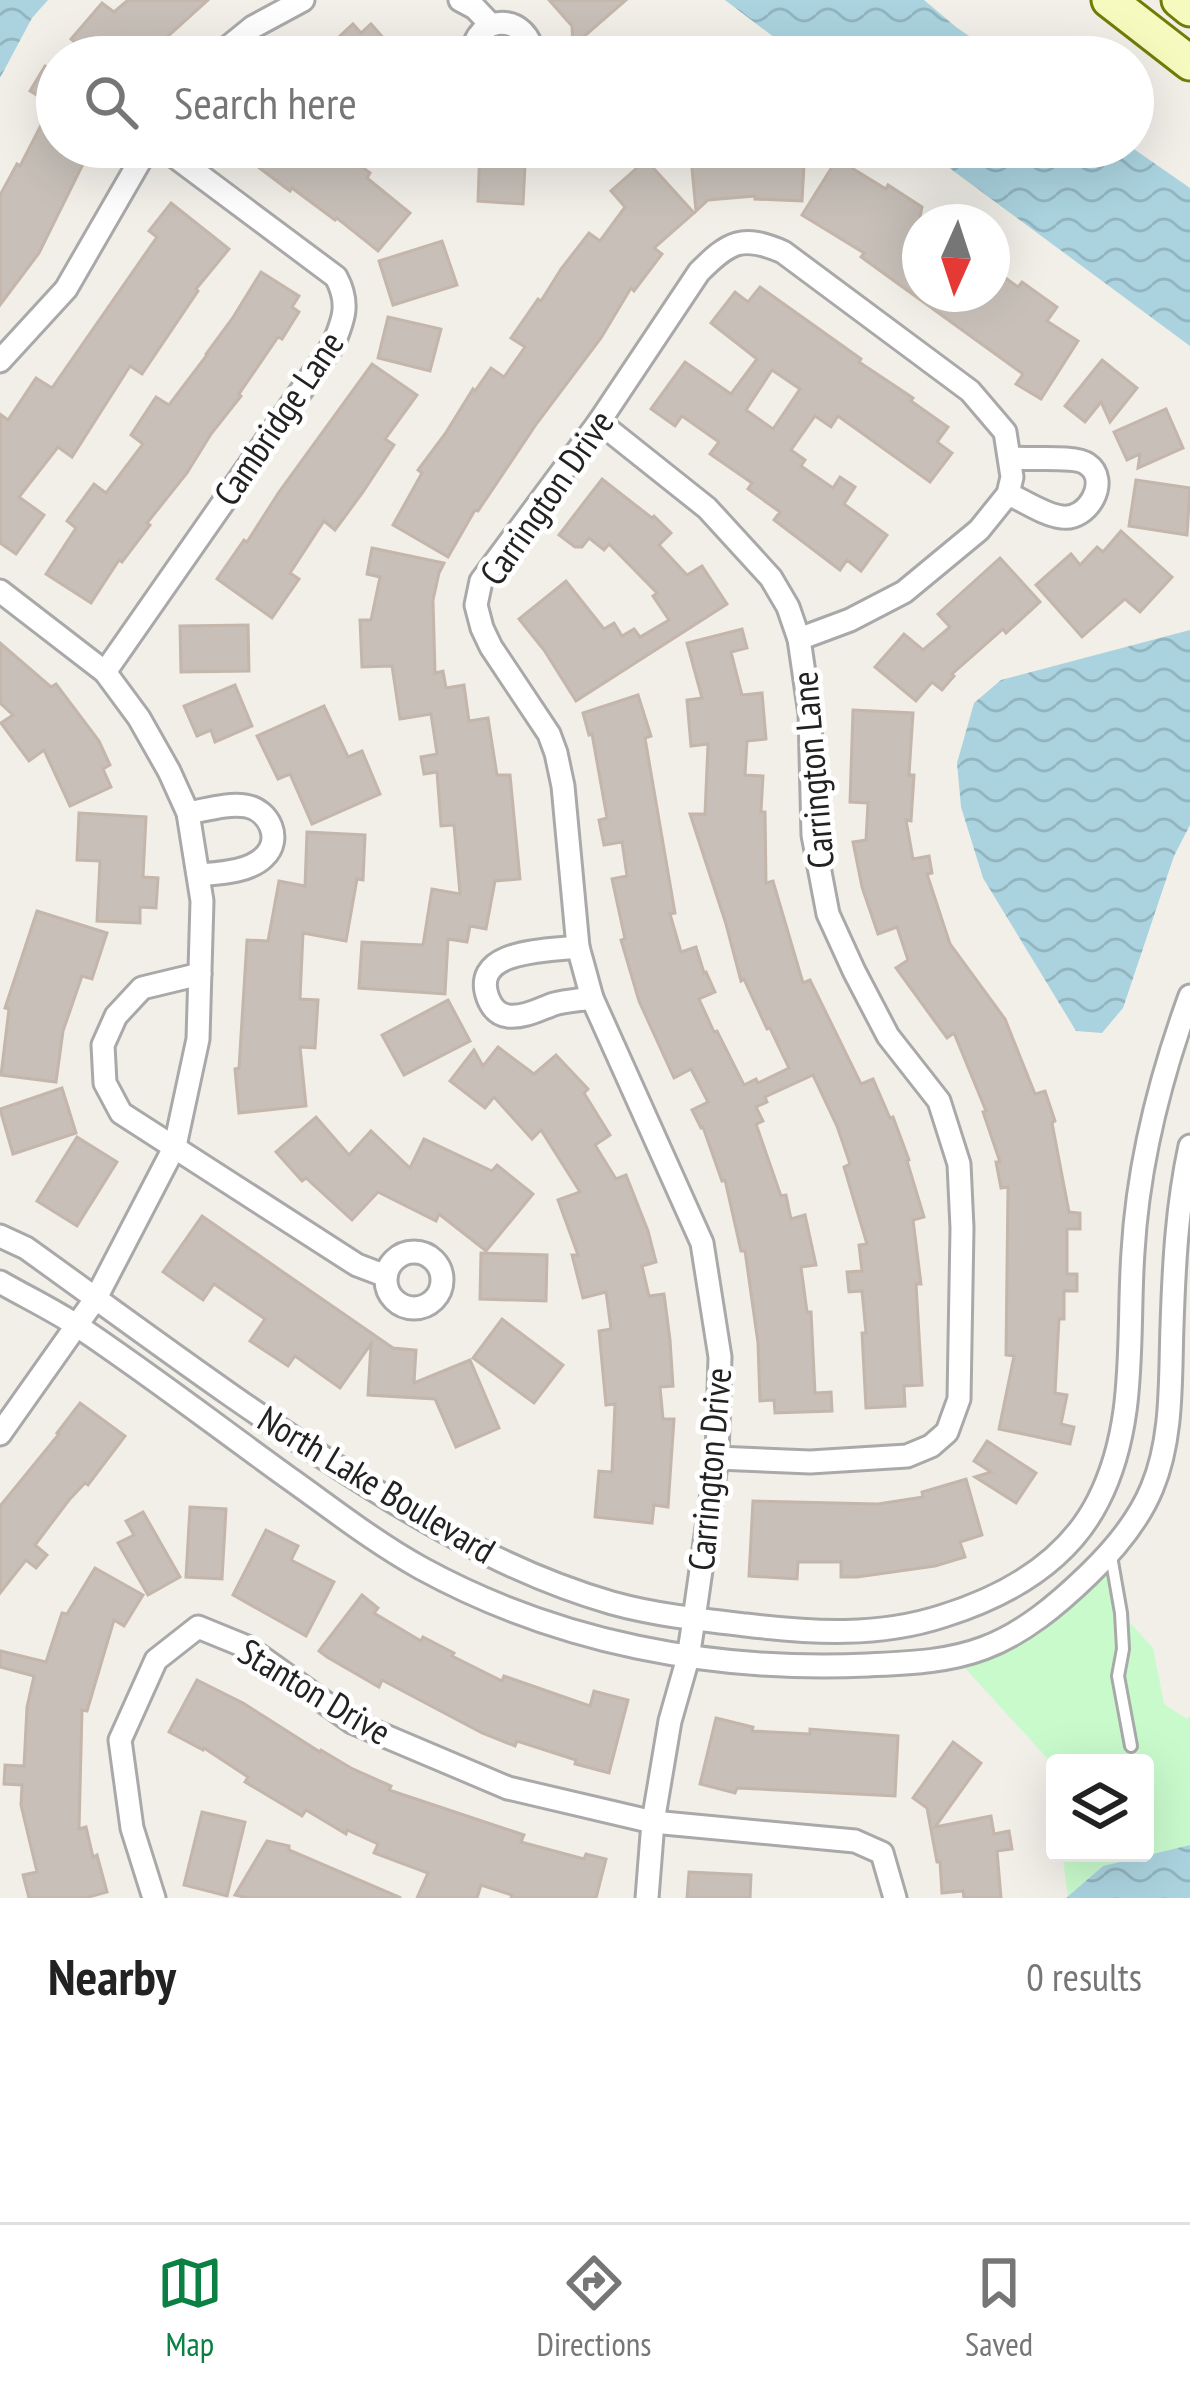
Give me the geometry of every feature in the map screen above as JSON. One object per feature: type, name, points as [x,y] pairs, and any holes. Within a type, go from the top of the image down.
[{"type":"main road","points":[[1109,0],[1190,63]]},
{"type":"main road","points":[[1180,0],[1190,8]]},
{"type":"street","points":[[242,36],[303,0]]},
{"type":"street","points":[[460,0],[491,25]]},
{"type":"street","points":[[478,36],[491,25],[510,24],[526,36]]},
{"type":"street","points":[[0,362],[66,290],[136,168]]},
{"type":"street","name":"Cambridge Lane","points":[[105,672],[333,345],[343,322],[345,294],[336,277],[191,168]]},
{"type":"street","name":"Carrington Drive","points":[[694,1619],[717,1458],[720,1357],[702,1243],[592,998],[578,947],[556,753],[550,734],[490,646],[476,605],[482,581],[599,422],[699,272],[719,251],[742,241],[761,242],[783,252],[970,391],[1005,432],[1010,458]]},
{"type":"street","name":"Carrington Lane","points":[[599,422],[707,508],[771,578],[788,607],[799,639],[810,714],[813,836],[828,914],[888,1036],[939,1101],[958,1164],[962,1228],[959,1400],[947,1432],[931,1446],[907,1456],[810,1462],[717,1458]]},
{"type":"street","points":[[799,639],[904,592],[979,530],[1008,494],[1010,458],[1067,458],[1086,462],[1096,474],[1091,503],[1080,516],[1065,518],[1008,494]]},
{"type":"street","points":[[0,591],[105,672],[139,718],[188,813],[202,901],[198,1040],[175,1146],[96,1298],[0,1434]]},
{"type":"street","points":[[188,813],[252,807],[273,828],[273,843],[266,856],[250,866],[200,875]]},
{"type":"street","points":[[578,947],[501,959],[489,969],[488,999],[505,1016],[592,998]]},
{"type":"street","points":[[200,974],[142,988],[116,1016],[103,1045],[105,1083],[121,1113],[357,1265],[386,1276]]},
{"type":"street","name":"North Lake Boulevard","points":[[0,1236],[26,1248],[293,1440],[462,1543],[541,1577],[612,1603],[804,1632],[845,1632],[928,1621],[1009,1589],[1066,1549],[1081,1531],[1112,1469],[1126,1414],[1140,1178],[1169,1053],[1190,996]]},
{"type":"street","name":"North Lake Boulevard","points":[[0,1282],[76,1325],[358,1528],[422,1568],[505,1606],[596,1639],[688,1658],[804,1668],[920,1663],[955,1658],[1020,1631],[1065,1597],[1110,1553],[1143,1508],[1153,1486],[1168,1420],[1176,1236],[1190,1146]]},
{"type":"street","points":[[1135,1233],[1176,1236]]},
{"type":"street","points":[[1112,1469],[1153,1486]]},
{"type":"street","points":[[647,1898],[652,1822],[694,1619]]},
{"type":"street","name":"Stanton Drive","points":[[154,1898],[132,1828],[120,1740],[156,1660],[198,1627],[247,1647],[352,1722],[508,1788],[652,1822],[855,1841],[882,1853],[895,1898]]},
{"type":"lane","points":[[1110,1553],[1121,1613],[1123,1649],[1118,1676],[1131,1746]]},
{"type":"green space","points":[[1110,1553],[1121,1613],[1153,1648],[1164,1704],[1187,1719],[1190,1716],[1190,1845],[1154,1854],[1154,1754],[1046,1757],[955,1657],[989,1647]]},
{"type":"green space","points":[[1063,1862],[1120,1862],[1103,1866],[1068,1896]]},
{"type":"water","points":[[0,0],[48,0],[32,18],[0,78]]},
{"type":"water","points":[[725,0],[924,0],[969,36],[772,36]]},
{"type":"water","points":[[1154,163],[1190,188],[1190,346],[1010,213],[1010,204],[998,204],[949,168],[1154,168]]},
{"type":"water","points":[[1190,630],[1190,825],[1174,856],[1123,1008],[1102,1033],[1076,1031],[983,878],[961,807],[957,763],[974,703],[1001,680]]},
{"type":"water","points":[[1190,1845],[1190,1898],[1066,1898],[1103,1866],[1154,1862],[1154,1854]]},
{"type":"building","points":[[128,0],[208,0],[168,36],[74,36],[102,3],[114,12]]},
{"type":"building","points":[[549,0],[626,0],[585,36],[572,36],[572,26]]},
{"type":"building","points":[[353,24],[361,33],[371,24],[382,36],[340,36]]},
{"type":"building","points":[[36,135],[36,168],[81,168],[39,253],[0,305],[0,195],[17,164],[20,166]]},
{"type":"building","points":[[260,168],[363,168],[370,173],[367,178],[410,213],[378,251],[337,218]]},
{"type":"building","points":[[479,168],[525,168],[523,204],[478,201]]},
{"type":"building","points":[[637,168],[653,168],[694,213],[654,248],[662,254],[634,291],[631,288],[601,338],[475,510],[448,557],[393,525],[422,473],[418,470],[473,389],[491,368],[504,377],[525,347],[511,338],[538,299],[589,233],[600,241],[625,207],[611,191]]},
{"type":"building","points":[[692,168],[804,168],[802,201],[755,196],[708,200],[696,211]]},
{"type":"building","points":[[831,168],[852,168],[917,204],[902,204],[902,287],[861,257],[864,253],[802,215]]},
{"type":"building","points":[[171,203],[229,249],[196,289],[142,374],[130,366],[72,457],[58,447],[19,497],[44,515],[16,554],[0,543],[0,414],[8,420],[36,378],[52,388],[157,237],[149,231]]},
{"type":"building","points":[[442,241],[457,285],[393,305],[379,261]]},
{"type":"building","points":[[261,272],[299,296],[292,307],[299,312],[91,603],[46,574],[76,528],[67,521],[94,484],[106,493],[143,444],[131,435],[156,397],[169,405]]},
{"type":"building","points":[[1010,281],[1018,287],[1022,282],[1057,307],[1047,321],[1078,341],[1041,399],[1016,384],[1023,374],[937,312],[1010,312]]},
{"type":"building","points":[[760,287],[948,427],[937,442],[952,453],[930,482],[838,416],[831,427],[815,416],[791,450],[805,460],[801,466],[833,488],[840,477],[855,487],[844,504],[887,535],[861,571],[847,560],[840,570],[774,520],[780,512],[748,489],[752,483],[710,454],[719,442],[682,416],[675,426],[651,409],[685,362],[731,394],[757,359],[711,323],[735,292],[748,302]],"holes":[[[772,370],[800,389],[773,429],[746,410]]]},
{"type":"building","points":[[388,317],[441,329],[430,371],[378,358]]},
{"type":"building","points":[[1102,360],[1137,388],[1110,422],[1101,402],[1085,422],[1065,406]]},
{"type":"building","points":[[372,364],[417,395],[385,439],[394,445],[363,492],[335,530],[324,521],[290,573],[299,579],[272,618],[217,579]]},
{"type":"building","points":[[1166,409],[1183,448],[1138,468],[1140,454],[1127,460],[1114,432]]},
{"type":"building","points":[[602,479],[671,533],[659,545],[687,575],[702,566],[727,604],[576,701],[519,619],[566,581],[604,629],[614,623],[622,636],[634,629],[640,637],[669,620],[653,596],[657,593],[609,544],[604,550],[589,538],[582,547],[575,547],[559,535]]},
{"type":"building","points":[[1136,480],[1190,488],[1187,535],[1129,526]]},
{"type":"building","points":[[1121,531],[1172,577],[1140,612],[1125,599],[1082,637],[1036,585],[1071,554],[1080,565],[1097,547],[1103,552]]},
{"type":"building","points":[[372,548],[444,563],[433,600],[435,673],[443,671],[446,688],[464,685],[469,721],[488,718],[497,775],[510,775],[520,879],[495,881],[486,929],[470,926],[467,942],[448,939],[445,994],[359,988],[362,942],[423,945],[432,889],[460,894],[454,825],[441,826],[437,772],[424,774],[421,757],[437,754],[431,714],[400,719],[392,666],[362,667],[360,620],[371,620],[380,577],[367,574]]},
{"type":"building","points":[[1000,558],[1040,602],[952,674],[942,690],[932,682],[916,701],[875,667],[904,634],[923,650],[950,627],[938,614]]},
{"type":"building","points":[[248,625],[249,671],[181,672],[180,626]]},
{"type":"building","points":[[742,629],[747,648],[731,652],[742,695],[762,693],[766,739],[747,741],[745,775],[763,776],[766,883],[773,881],[803,983],[810,980],[861,1084],[873,1079],[893,1117],[924,1217],[913,1220],[921,1284],[916,1284],[922,1385],[904,1386],[905,1406],[866,1408],[862,1291],[849,1292],[847,1272],[862,1271],[859,1245],[867,1244],[844,1167],[850,1164],[813,1075],[765,1097],[767,1102],[756,1107],[763,1121],[756,1124],[781,1196],[786,1195],[791,1219],[805,1215],[816,1265],[801,1267],[807,1312],[811,1312],[815,1393],[831,1392],[832,1411],[775,1413],[774,1400],[760,1401],[758,1343],[745,1251],[741,1251],[725,1180],[692,1110],[708,1102],[691,1069],[674,1078],[639,1001],[621,940],[625,939],[612,879],[627,876],[622,842],[604,845],[599,820],[607,818],[592,734],[583,713],[638,695],[651,736],[645,738],[675,913],[670,914],[681,952],[696,947],[715,992],[699,999],[744,1085],[789,1068],[744,979],[741,981],[690,814],[705,814],[708,744],[691,746],[687,700],[702,698],[687,643]]},
{"type":"building","points":[[0,643],[51,687],[56,684],[99,741],[110,765],[103,769],[111,787],[70,806],[44,750],[29,761],[1,723],[13,715],[0,703]]},
{"type":"building","points":[[235,685],[252,726],[215,742],[211,730],[197,736],[184,706]]},
{"type":"building","points":[[324,706],[348,757],[362,751],[380,794],[312,824],[290,774],[278,779],[257,736]]},
{"type":"building","points":[[853,710],[913,713],[911,821],[906,820],[913,859],[929,856],[932,873],[927,874],[950,944],[1005,1019],[1035,1094],[1045,1091],[1055,1121],[1069,1212],[1080,1213],[1080,1229],[1067,1229],[1067,1274],[1077,1274],[1077,1291],[1064,1291],[1055,1393],[1067,1395],[1061,1424],[1074,1427],[1070,1444],[999,1429],[1014,1356],[1006,1355],[1008,1187],[1001,1188],[996,1162],[1000,1162],[986,1111],[954,1033],[947,1038],[896,968],[908,960],[897,927],[878,934],[862,887],[853,842],[866,840],[868,803],[850,802]]},
{"type":"building","points":[[79,813],[146,817],[143,877],[158,878],[156,908],[140,907],[140,923],[97,921],[100,861],[77,860]]},
{"type":"building","points":[[307,832],[365,835],[363,880],[357,879],[346,941],[303,933],[300,999],[318,1000],[315,1048],[300,1047],[306,1106],[239,1113],[235,1069],[239,1068],[247,940],[268,941],[279,881],[305,886]]},
{"type":"building","points":[[37,911],[107,933],[92,979],[82,976],[63,1031],[56,1082],[1,1075],[9,1009],[5,1008]]},
{"type":"building","points":[[448,1000],[470,1041],[404,1075],[382,1035]]},
{"type":"building","points":[[498,1047],[534,1074],[556,1055],[588,1089],[584,1093],[610,1135],[595,1145],[616,1179],[626,1175],[648,1231],[656,1262],[642,1266],[649,1296],[664,1294],[670,1340],[673,1386],[660,1387],[663,1419],[674,1419],[668,1507],[654,1505],[652,1523],[595,1517],[599,1471],[612,1472],[615,1404],[606,1405],[599,1331],[611,1329],[606,1292],[583,1298],[572,1255],[578,1255],[558,1200],[580,1192],[541,1130],[532,1139],[494,1097],[485,1108],[450,1081],[474,1050],[483,1066]]},
{"type":"building","points":[[62,1088],[76,1133],[13,1154],[0,1109]]},
{"type":"building","points":[[316,1117],[349,1155],[371,1131],[410,1168],[424,1139],[492,1171],[497,1165],[533,1194],[486,1251],[439,1214],[436,1221],[378,1192],[352,1220],[306,1178],[302,1181],[276,1152]]},
{"type":"building","points":[[77,1137],[117,1162],[77,1226],[37,1201]]},
{"type":"building","points":[[202,1216],[393,1348],[416,1350],[414,1383],[470,1360],[499,1428],[456,1447],[435,1399],[368,1395],[371,1344],[340,1388],[295,1356],[288,1366],[250,1341],[265,1319],[214,1284],[203,1300],[163,1272]]},
{"type":"building","points":[[481,1253],[547,1255],[546,1301],[480,1299]]},
{"type":"building","points":[[502,1319],[563,1365],[534,1403],[473,1358]]},
{"type":"building","points":[[80,1403],[125,1436],[35,1545],[47,1555],[36,1568],[26,1560],[0,1593],[0,1506]]},
{"type":"building","points":[[987,1441],[1036,1473],[1016,1503],[975,1477],[991,1472],[974,1461]]},
{"type":"building","points":[[966,1479],[982,1535],[960,1542],[965,1557],[857,1577],[841,1577],[841,1562],[798,1562],[797,1579],[749,1576],[753,1501],[878,1504],[923,1497],[922,1492]]},
{"type":"building","points":[[190,1507],[226,1509],[222,1579],[186,1577]]},
{"type":"building","points":[[143,1512],[180,1577],[148,1595],[118,1543],[134,1535],[126,1521]]},
{"type":"building","points":[[266,1530],[298,1546],[291,1560],[334,1582],[306,1636],[233,1595]]},
{"type":"building","points":[[95,1568],[143,1595],[124,1626],[114,1620],[87,1711],[82,1710],[79,1829],[86,1827],[107,1892],[85,1898],[29,1898],[23,1875],[37,1872],[21,1805],[22,1785],[4,1784],[5,1765],[24,1766],[34,1676],[0,1667],[0,1654],[46,1662],[62,1613],[67,1614]]},
{"type":"building","points":[[362,1595],[378,1608],[374,1613],[502,1681],[504,1676],[590,1706],[594,1691],[628,1700],[609,1773],[482,1733],[382,1680],[379,1687],[327,1657],[319,1651]]},
{"type":"building","points":[[197,1680],[320,1752],[391,1786],[389,1790],[524,1835],[521,1842],[584,1859],[586,1854],[606,1859],[596,1898],[511,1898],[481,1885],[477,1898],[417,1898],[428,1873],[374,1853],[378,1844],[347,1830],[346,1834],[306,1810],[302,1816],[245,1782],[248,1777],[204,1748],[169,1732]]},
{"type":"building","points":[[716,1718],[753,1727],[752,1731],[810,1734],[810,1729],[898,1736],[895,1796],[737,1788],[735,1793],[700,1784]]},
{"type":"building","points":[[953,1742],[981,1763],[935,1827],[991,1816],[994,1834],[1009,1831],[1012,1849],[997,1851],[1001,1898],[964,1898],[963,1891],[942,1893],[927,1808],[913,1798]]},
{"type":"building","points":[[202,1812],[245,1822],[227,1896],[184,1885]]},
{"type":"building","points":[[267,1841],[289,1846],[289,1850],[401,1898],[235,1895]]},
{"type":"building","points":[[689,1872],[751,1875],[750,1898],[687,1898]]}]
